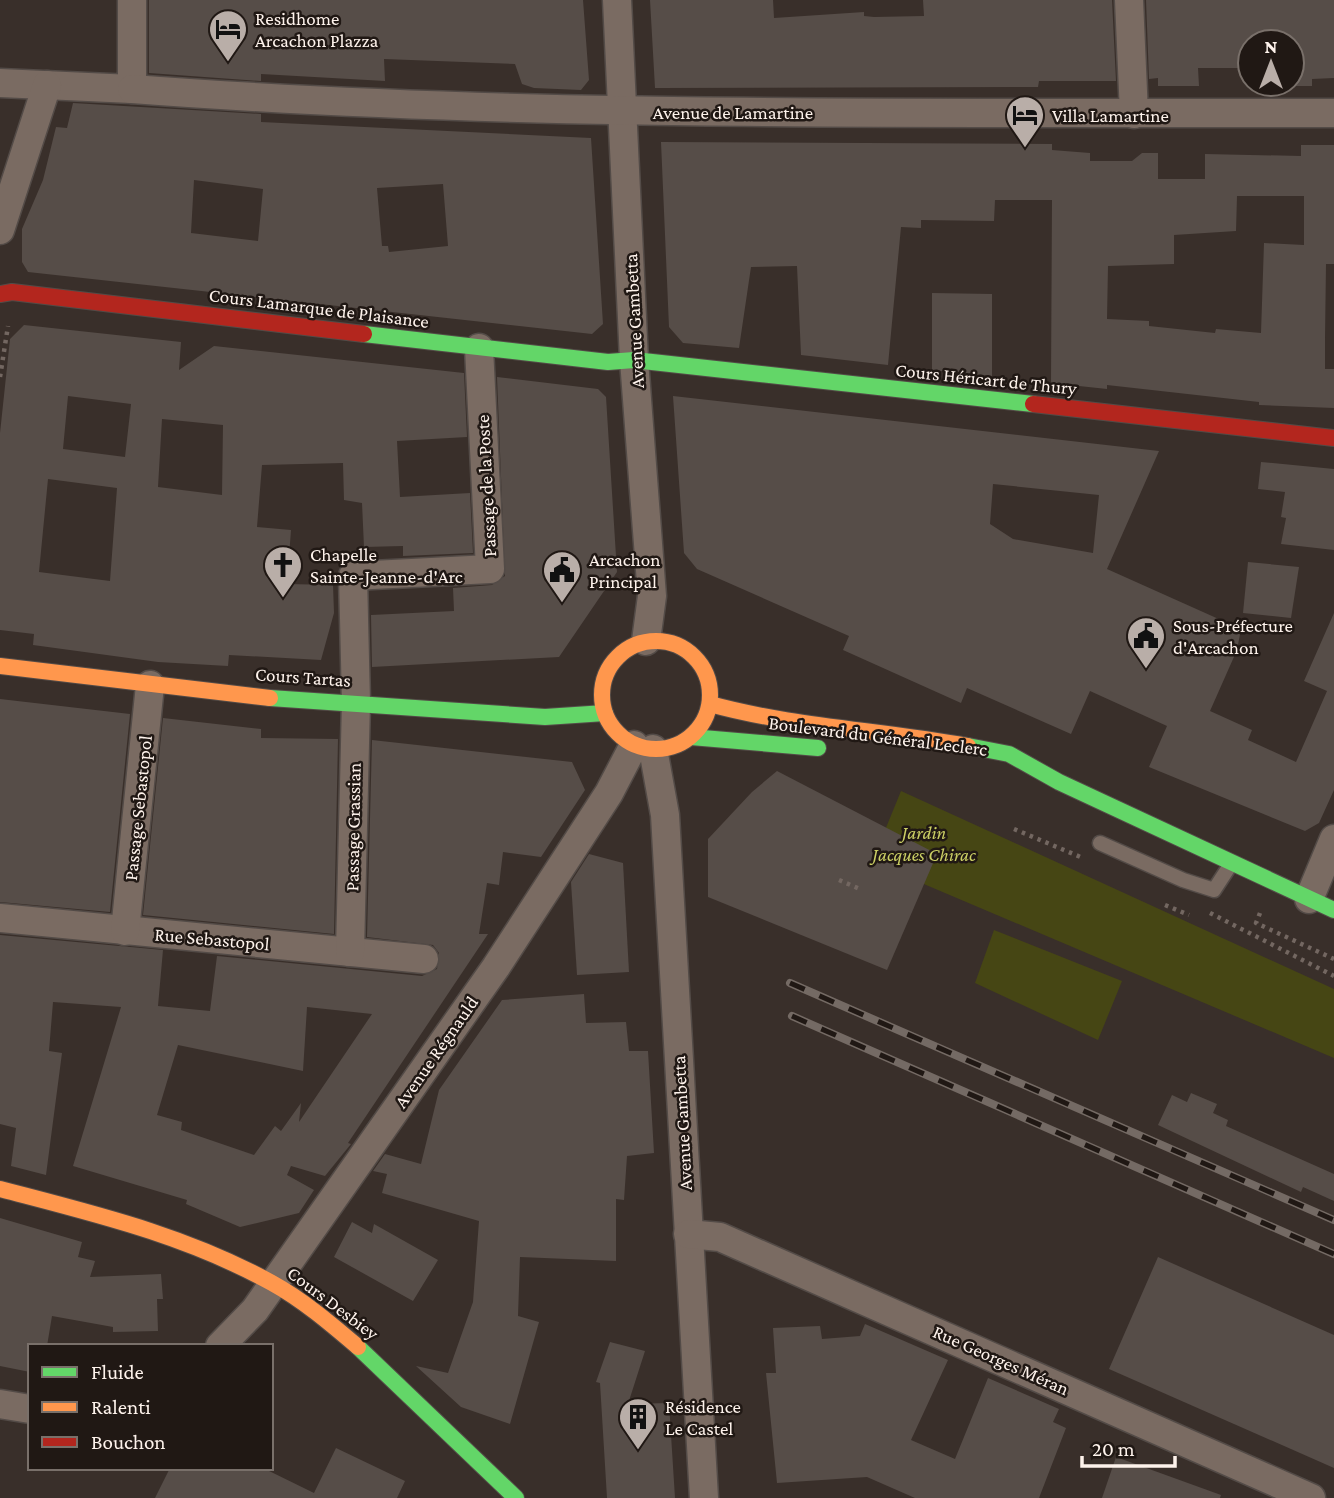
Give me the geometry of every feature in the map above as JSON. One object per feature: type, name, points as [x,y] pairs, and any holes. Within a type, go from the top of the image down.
[{"type":"street","points":[[132,0],[132,89]]},
{"type":"street","name":"Avenue Gambetta","points":[[617,0],[634,360],[652,596],[646,641]]},
{"type":"street","points":[[1129,0],[1135,114]]},
{"type":"street","name":"Avenue de Lamartine","points":[[0,83],[341,101],[623,111],[1334,113]]},
{"type":"street","points":[[0,230],[47,85]]},
{"type":"street","name":"Cours Lamarque de Plaisance","points":[[6,293],[608,362],[634,360]]},
{"type":"street","name":"Passage de la Poste","points":[[356,702],[353,576],[490,569],[479,348]]},
{"type":"street","name":"Cours Héricart de Thury","points":[[634,360],[1334,438]]},
{"type":"street","points":[[646,641],[664,641],[695,656],[705,670],[710,687],[710,704],[706,717],[691,737],[667,748],[644,747],[621,737],[605,713],[602,694],[605,676],[622,654],[646,641]]},
{"type":"street","name":"Cours Tartas","points":[[0,666],[150,685],[545,717],[605,713]]},
{"type":"street","name":"Passage Sebastopol","points":[[125,931],[150,685]]},
{"type":"street","name":"Passage Grassian","points":[[350,952],[356,702]]},
{"type":"street","name":"Boulevard du Général Leclerc","points":[[710,704],[746,714],[898,733],[1009,754],[1059,782],[1322,904]]},
{"type":"street","name":"Boulevard du Général Leclerc","points":[[691,737],[840,751]]},
{"type":"street","name":"Avenue Gambetta","points":[[644,747],[665,815],[704,1498]]},
{"type":"street","name":"Avenue Régnauld","points":[[222,1344],[256,1310],[496,967],[609,793],[644,747]]},
{"type":"street","name":"Boulevard du Général Leclerc","points":[[1014,774],[1059,782]]},
{"type":"street","points":[[1322,904],[1334,839]]},
{"type":"street","name":"Rue Sebastopol","points":[[0,918],[424,959]]},
{"type":"street","name":"Cours Desbiey","points":[[0,1189],[159,1231],[273,1283],[320,1315],[376,1362],[516,1498]]},
{"type":"street","name":"Rue Georges Méran","points":[[688,1234],[720,1237],[1311,1498]]},
{"type":"street","points":[[0,1404],[28,1409]]},
{"type":"lane","points":[[1100,843],[1182,880],[1214,890],[1231,864]]},
{"type":"path","points":[[0,377],[6,293]]},
{"type":"path","points":[[838,880],[860,889]]},
{"type":"path","points":[[1265,903],[1256,923],[1334,959]]},
{"type":"path","points":[[1165,905],[1189,915]]},
{"type":"green space","name":"Jardin Jacques Chirac","points":[[901,791],[1334,989],[1334,1058],[872,862]]},
{"type":"green space","points":[[994,930],[1122,981],[1098,1040],[975,983]]},
{"type":"building","points":[[149,0],[583,0],[589,80],[581,90],[534,88],[522,84],[515,64],[384,59],[385,81],[261,74],[261,81],[149,73]]},
{"type":"building","points":[[650,0],[773,0],[774,18],[864,12],[864,16],[874,17],[924,16],[923,0],[1112,0],[1116,81],[1039,81],[1038,87],[655,88]]},
{"type":"building","points":[[1146,0],[1334,0],[1334,78],[1312,79],[1312,86],[1306,86],[1306,28],[1236,28],[1236,68],[1198,68],[1199,86],[1158,86],[1158,78],[1149,79]]},
{"type":"building","points":[[73,103],[261,114],[261,122],[591,138],[603,324],[592,334],[28,272],[22,262],[22,229],[43,180],[56,127],[67,128]],"holes":[[[194,180],[263,189],[258,241],[191,233]],[[443,184],[448,246],[389,252],[388,246],[382,246],[377,188]]]},
{"type":"building","points":[[661,142],[1052,144],[1052,150],[1090,153],[1090,161],[1132,161],[1142,153],[1158,153],[1158,179],[1205,179],[1205,154],[1301,156],[1301,145],[1334,145],[1334,264],[1326,264],[1325,369],[1334,369],[1334,408],[1259,405],[1259,402],[1107,385],[1107,389],[1051,383],[1052,200],[995,200],[994,221],[921,220],[921,228],[901,227],[888,365],[801,355],[797,266],[751,267],[739,348],[683,343],[669,327]],"holes":[[[1237,196],[1304,196],[1304,245],[1264,243],[1261,333],[1216,329],[1215,333],[1149,326],[1149,321],[1107,319],[1108,266],[1174,264],[1174,235],[1236,231]]]},
{"type":"building","points":[[932,293],[992,294],[992,376],[932,370]]},
{"type":"building","points":[[24,325],[181,342],[179,370],[214,346],[464,373],[467,437],[397,441],[400,497],[470,493],[473,553],[403,556],[403,546],[364,547],[362,503],[344,500],[343,463],[262,465],[257,527],[291,530],[287,584],[333,585],[334,613],[321,660],[229,655],[228,666],[158,662],[33,645],[34,634],[0,630],[0,433],[10,339]],"holes":[[[68,396],[131,404],[125,457],[63,449]],[[162,419],[223,425],[222,495],[158,487]],[[48,479],[117,488],[110,581],[39,572]]]},
{"type":"building","points":[[497,377],[598,389],[606,397],[617,572],[559,657],[372,667],[371,615],[454,611],[453,588],[492,585],[505,576]]},
{"type":"building","points":[[673,396],[1159,451],[1107,569],[1241,629],[1237,650],[1210,711],[1252,730],[1248,740],[1296,762],[1327,691],[1304,681],[1334,613],[1334,790],[1319,823],[1305,831],[1149,767],[1167,726],[1090,691],[1071,734],[967,688],[961,703],[843,650],[849,636],[697,569],[684,553]],"holes":[[[993,484],[1099,495],[1093,553],[1013,539],[990,524]]]},
{"type":"building","points":[[1261,462],[1334,469],[1334,550],[1281,544],[1286,518],[1281,517],[1285,492],[1258,489]]},
{"type":"building","points":[[1248,562],[1299,567],[1291,618],[1243,613]]},
{"type":"building","points":[[0,699],[130,714],[110,912],[0,902]]},
{"type":"building","points":[[163,718],[261,729],[261,738],[338,739],[334,934],[143,915]]},
{"type":"building","points":[[372,740],[572,762],[585,790],[541,857],[503,852],[499,885],[487,883],[479,934],[488,934],[348,1143],[351,1144],[325,1176],[291,1166],[287,1175],[314,1190],[299,1213],[240,1227],[186,1204],[187,1200],[73,1166],[121,1007],[53,1002],[49,1051],[62,1053],[46,1175],[11,1166],[16,1128],[0,1124],[0,935],[163,950],[158,1006],[210,1011],[217,956],[422,976],[437,969],[439,953],[433,945],[367,937]],"holes":[[[307,1007],[372,1014],[299,1122],[301,1103],[281,1131],[275,1126],[254,1155],[181,1130],[182,1122],[157,1115],[178,1045],[303,1071]]]},
{"type":"building","points":[[777,771],[937,854],[887,970],[708,897],[708,839],[752,792]]},
{"type":"building","points":[[589,854],[623,863],[629,972],[577,975],[571,882]]},
{"type":"building","points":[[584,994],[586,1023],[626,1022],[629,1051],[648,1051],[654,1153],[627,1156],[624,1200],[616,1199],[616,1261],[520,1257],[518,1316],[539,1322],[510,1424],[461,1407],[416,1366],[448,1373],[473,1302],[479,1221],[382,1193],[387,1174],[373,1171],[385,1154],[421,1164],[439,1090],[502,1000]]},
{"type":"building","points":[[1191,1093],[1217,1104],[1213,1113],[1228,1120],[1226,1126],[1334,1174],[1334,1201],[1303,1187],[1301,1192],[1158,1125],[1172,1095],[1187,1102]]},
{"type":"building","points":[[0,1218],[82,1242],[78,1257],[95,1261],[90,1277],[161,1274],[163,1299],[157,1299],[158,1331],[113,1332],[113,1327],[52,1316],[47,1344],[28,1344],[28,1372],[0,1366]]},
{"type":"building","points":[[352,1222],[372,1233],[374,1224],[438,1260],[413,1301],[334,1257]]},
{"type":"building","points":[[1158,1257],[1334,1335],[1334,1468],[1109,1369]]},
{"type":"building","points":[[865,1324],[948,1360],[911,1440],[955,1459],[988,1378],[1059,1409],[1053,1422],[1066,1428],[1039,1498],[915,1498],[867,1477],[777,1483],[766,1373],[776,1373],[773,1328],[820,1326],[822,1339],[860,1336]]},
{"type":"building","name":"Résidence Le Castel","points":[[610,1342],[645,1351],[628,1404],[669,1403],[675,1498],[607,1498],[600,1383],[596,1382]]},
{"type":"building","points":[[336,1448],[405,1481],[397,1498],[155,1498],[169,1470],[267,1470],[314,1493]]},
{"type":"building","points":[[1116,1457],[1221,1495],[1220,1498],[1102,1498]]},
{"type":"railway","points":[[790,983],[1334,1220]]},
{"type":"railway","points":[[792,1016],[1334,1254]]},
{"type":"traffic: fast","points":[[364,334],[608,362],[634,360],[1033,404]]},
{"type":"traffic: fast","points":[[270,698],[545,717],[605,713]]},
{"type":"traffic: fast","points":[[691,737],[818,748]]},
{"type":"traffic: fast","points":[[968,746],[1009,754],[1059,782],[1334,910]]},
{"type":"traffic: fast","points":[[358,1347],[516,1498]]},
{"type":"traffic: slow","points":[[656,641],[677,645],[694,657],[706,674],[710,695],[706,716],[694,733],[677,745],[656,749],[635,745],[618,733],[606,716],[602,695],[606,674],[618,657],[635,645],[656,641]]},
{"type":"traffic: slow","points":[[0,666],[270,698]]},
{"type":"traffic: slow","points":[[710,704],[773,718],[968,746]]},
{"type":"traffic: slow","points":[[0,1189],[139,1227],[239,1266],[283,1290],[358,1347]]},
{"type":"traffic: jam","points":[[0,294],[12,292],[364,334]]},
{"type":"traffic: jam","points":[[1033,404],[1334,438]]},
{"type":"place","name":"Residhome Arcachon Plazza","points":[[228,63]]},
{"type":"place","name":"Villa Lamartine","points":[[1025,149]]},
{"type":"place","name":"Chapelle Sainte-Jeanne-d'Arc","points":[[283,599]]},
{"type":"place","name":"Arcachon Principal","points":[[562,604]]},
{"type":"place","name":"Sous-Préfecture d'Arcachon","points":[[1146,670]]},
{"type":"place","name":"Résidence Le Castel","points":[[638,1451]]}]
